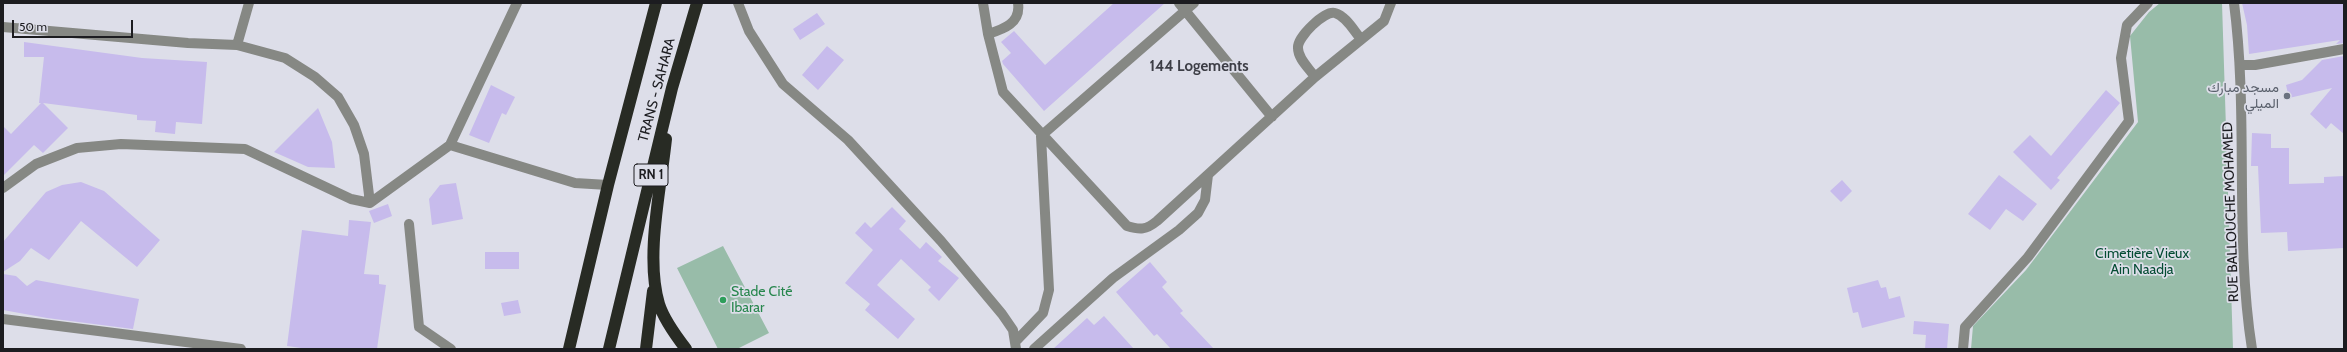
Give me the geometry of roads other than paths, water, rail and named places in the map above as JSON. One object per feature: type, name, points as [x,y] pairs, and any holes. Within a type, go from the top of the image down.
[{"type":"highway","name":"TRANS - SAHARA","points":[[569,349],[608,185],[656,3]]},
{"type":"highway","name":"TRANS - SAHARA","points":[[609,349],[672,88],[697,3]]},
{"type":"highway","points":[[646,349],[654,283],[654,248],[672,88]]},
{"type":"highway","points":[[654,283],[660,306],[674,332],[686,349]]},
{"type":"street","points":[[237,45],[249,3]]},
{"type":"street","points":[[3,188],[36,164],[77,148],[121,144],[245,149],[351,199],[370,203],[450,145],[517,3]]},
{"type":"street","points":[[738,3],[749,31],[783,84],[848,140],[888,182],[1002,314],[1013,330],[1016,345]]},
{"type":"street","points":[[983,3],[988,34],[1003,92],[1041,136],[1127,226],[1139,230],[1148,228],[1157,221],[1315,77],[1384,21],[1391,3]]},
{"type":"street","points":[[988,34],[1009,27],[1016,18],[1018,3]]},
{"type":"street","points":[[1041,136],[1182,7],[1194,3]]},
{"type":"street","points":[[1963,349],[1965,327],[2028,257],[2129,121],[2122,52],[2127,25],[2148,3]]},
{"type":"street","name":"RUE BALLOUCHE MOHAMED","points":[[2234,3],[2241,65],[2242,195],[2246,292],[2252,349]]},
{"type":"street","points":[[1182,7],[1272,117]]},
{"type":"street","points":[[1315,77],[1299,56],[1298,42],[1301,37],[1327,13],[1334,12],[1340,14],[1361,39]]},
{"type":"street","points":[[3,27],[188,43],[237,45],[285,58],[315,76],[338,97],[354,125],[364,154],[370,203]]},
{"type":"street","points":[[2241,65],[2255,65],[2344,49]]},
{"type":"street","points":[[1016,345],[1043,313],[1049,290],[1041,136]]},
{"type":"street","points":[[450,145],[575,183],[608,185]]},
{"type":"street","points":[[1034,349],[1113,278],[1179,230],[1198,213],[1205,200],[1208,175]]},
{"type":"street","points":[[409,224],[419,327],[451,349]]},
{"type":"street","points":[[3,318],[241,349]]},
{"type":"place","name":"مسجد مبارك الميلي","points":[[2287,96]]},
{"type":"place","name":"Stade Cité Ibarar","points":[[723,300]]},
{"type":"district","name":"144 Logements","points":[[1199,67]]},
{"type":"park label","name":"Cimetière Vieux Ain Naadja","points":[[2142,262]]}]
